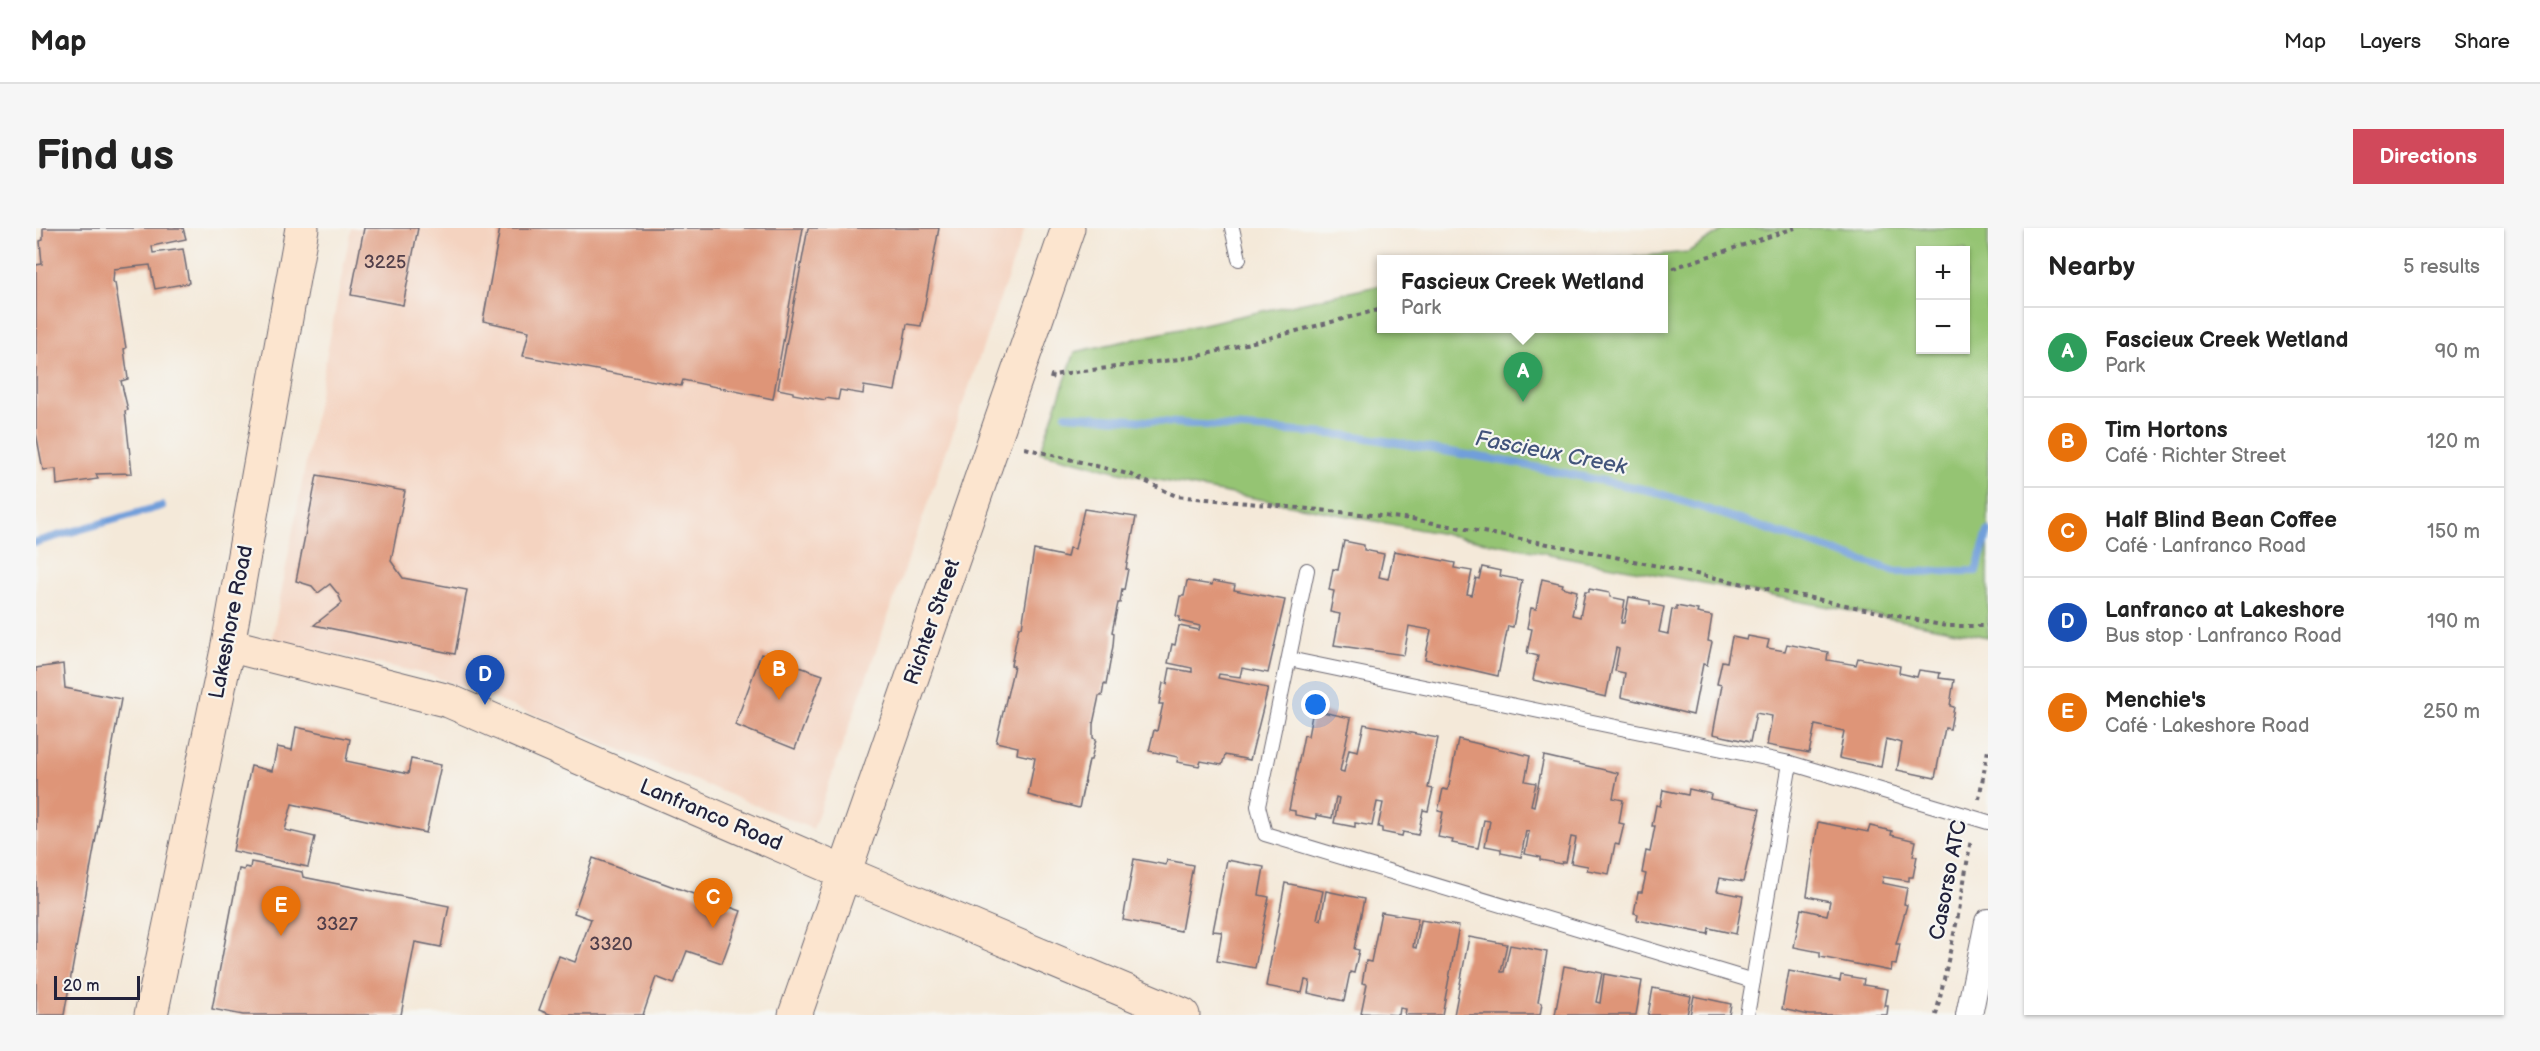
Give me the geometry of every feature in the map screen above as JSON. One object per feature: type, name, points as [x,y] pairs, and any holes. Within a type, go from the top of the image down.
[{"type":"street","name":"Lakeshore Road","points":[[151,1015],[228,645],[302,228]]},
{"type":"street","name":"Richter Street","points":[[795,1015],[1068,228]]},
{"type":"street","name":"Lanfranco Road","points":[[228,645],[449,701],[845,873],[1184,1015]]},
{"type":"street","points":[[1969,1015],[1987,932]]},
{"type":"lane","points":[[1232,228],[1239,259]]},
{"type":"lane","points":[[1307,570],[1258,806],[1265,834],[1753,981]]},
{"type":"lane","points":[[1289,659],[1790,763],[1981,820]]},
{"type":"lane","points":[[1747,1015],[1790,763]]},
{"type":"path","points":[[1668,270],[1795,228]]},
{"type":"path","points":[[1048,385],[1052,375],[1195,357],[1377,310]]},
{"type":"path","points":[[994,441],[1132,475],[1176,496],[1412,519],[1586,551],[1946,626],[1988,626]]},
{"type":"path","name":"Casorso ATC","points":[[1936,1015],[1981,820],[1988,750]]},
{"type":"shaded area","points":[[351,228],[1025,228],[813,829],[543,718],[430,675],[272,640]]},
{"type":"green space","points":[[1726,228],[1988,228],[1988,637],[1132,475],[1040,452],[1075,352],[1377,286],[1377,333],[1668,333],[1668,255],[1655,255],[1688,252]]},
{"type":"building","points":[[43,228],[183,228],[186,239],[152,246],[153,253],[183,249],[189,283],[155,289],[150,265],[114,269],[113,282],[126,348],[124,349],[128,379],[121,381],[128,410],[125,411],[132,473],[96,474],[98,479],[57,485],[56,469],[43,470],[36,433],[36,265],[42,264],[40,241],[43,240]]},
{"type":"building","points":[[364,228],[418,228],[403,305],[351,295]]},
{"type":"building","points":[[500,228],[803,228],[773,399],[683,380],[681,386],[523,356],[529,331],[483,321]]},
{"type":"building","points":[[808,228],[939,228],[921,326],[907,324],[895,391],[864,386],[863,394],[840,390],[838,400],[826,398],[825,400],[778,389]]},
{"type":"building","points":[[317,475],[405,491],[391,561],[403,578],[467,590],[455,654],[314,625],[342,603],[330,584],[318,593],[312,586],[296,581]]},
{"type":"building","points":[[1084,509],[1136,517],[1124,590],[1122,589],[1112,632],[1114,633],[1113,646],[1106,685],[1104,684],[1102,696],[1099,696],[1093,724],[1093,738],[1096,739],[1079,808],[1028,795],[1035,758],[1017,754],[1018,747],[996,742],[1014,666],[1011,665],[1019,627],[1022,627],[1034,550],[1067,557],[1069,548],[1075,549]]},
{"type":"building","points":[[1344,541],[1364,545],[1364,550],[1384,554],[1379,577],[1388,579],[1394,551],[1455,563],[1454,568],[1472,571],[1467,594],[1472,595],[1476,578],[1479,579],[1482,567],[1501,571],[1500,576],[1522,580],[1513,627],[1508,626],[1498,676],[1425,659],[1431,630],[1409,626],[1404,655],[1334,645],[1340,614],[1330,612],[1334,591],[1329,590],[1333,569],[1338,570]]},
{"type":"building","points":[[1542,579],[1563,584],[1562,587],[1577,591],[1572,615],[1580,617],[1585,592],[1589,592],[1589,589],[1610,593],[1610,597],[1625,600],[1621,623],[1624,623],[1629,597],[1650,601],[1650,604],[1664,607],[1659,632],[1668,634],[1672,609],[1676,610],[1676,606],[1698,610],[1697,613],[1712,616],[1708,641],[1712,642],[1707,665],[1703,664],[1693,715],[1621,697],[1625,673],[1615,671],[1619,649],[1616,648],[1606,697],[1533,680],[1538,656],[1527,653],[1532,629],[1527,628],[1531,608],[1536,609]]},
{"type":"building","points":[[1187,581],[1212,585],[1213,581],[1235,585],[1234,590],[1285,600],[1268,673],[1242,668],[1240,677],[1219,674],[1218,678],[1268,688],[1250,760],[1225,755],[1222,765],[1201,761],[1199,766],[1177,762],[1178,757],[1149,751],[1154,730],[1157,731],[1163,704],[1159,704],[1163,683],[1167,684],[1170,668],[1192,672],[1192,668],[1168,663],[1179,626],[1199,630],[1200,626],[1179,621],[1180,617],[1176,616],[1180,596],[1184,596]]},
{"type":"building","points":[[1748,636],[1769,640],[1767,648],[1785,651],[1787,644],[1828,652],[1827,660],[1856,665],[1858,658],[1900,666],[1899,673],[1917,677],[1919,670],[1940,673],[1939,678],[1954,680],[1950,706],[1954,707],[1950,729],[1945,728],[1935,778],[1897,770],[1902,743],[1886,739],[1881,767],[1839,758],[1844,731],[1815,725],[1809,753],[1767,745],[1772,716],[1756,713],[1750,742],[1713,734],[1722,685],[1717,684],[1722,661],[1727,662],[1732,637],[1747,640]]},
{"type":"building","points":[[761,654],[823,675],[795,749],[735,725]]},
{"type":"building","points":[[63,664],[65,688],[121,699],[64,1015],[36,1015],[36,668]]},
{"type":"building","points":[[1313,710],[1351,718],[1340,771],[1344,772],[1349,749],[1358,751],[1364,724],[1438,738],[1428,788],[1433,789],[1428,811],[1423,810],[1418,835],[1403,832],[1402,836],[1382,832],[1382,828],[1378,827],[1383,803],[1377,802],[1372,826],[1355,823],[1355,827],[1334,823],[1339,798],[1336,797],[1332,818],[1316,815],[1316,819],[1295,815],[1295,811],[1289,810],[1304,735],[1308,736]]},
{"type":"building","points":[[296,727],[350,739],[346,761],[408,774],[411,759],[441,765],[426,833],[292,804],[285,830],[315,837],[308,867],[233,851],[251,766],[272,771],[277,747],[292,750]]},
{"type":"building","points":[[1458,739],[1530,756],[1525,781],[1536,783],[1531,805],[1534,806],[1544,756],[1618,773],[1613,798],[1623,800],[1619,823],[1624,824],[1619,845],[1615,844],[1609,874],[1587,870],[1588,866],[1571,863],[1576,838],[1571,837],[1566,862],[1561,864],[1525,854],[1529,832],[1526,831],[1521,857],[1501,853],[1501,849],[1485,846],[1490,821],[1484,820],[1478,848],[1452,843],[1453,840],[1438,837],[1443,812],[1438,811],[1443,789],[1448,790]]},
{"type":"building","points":[[1689,789],[1711,794],[1710,799],[1760,809],[1743,882],[1720,878],[1717,891],[1743,896],[1736,934],[1709,928],[1708,934],[1637,920],[1638,914],[1634,913],[1638,892],[1642,892],[1646,874],[1642,873],[1646,851],[1650,852],[1656,805],[1660,806],[1663,790],[1688,795]]},
{"type":"building","points":[[1818,822],[1868,832],[1870,826],[1892,831],[1891,835],[1916,841],[1913,856],[1917,856],[1913,877],[1909,877],[1909,881],[1883,877],[1882,883],[1907,888],[1904,904],[1907,905],[1896,944],[1900,944],[1896,965],[1892,964],[1891,971],[1820,957],[1820,952],[1794,947],[1801,909],[1827,915],[1830,901],[1807,896]]},
{"type":"building","points":[[593,858],[741,911],[722,963],[687,951],[674,984],[656,977],[643,1015],[552,1015],[539,1010],[559,956],[575,962],[591,919],[574,913]]},
{"type":"building","points":[[1134,859],[1166,865],[1167,860],[1193,865],[1181,931],[1123,920]]},
{"type":"building","points":[[1227,860],[1264,867],[1259,895],[1269,897],[1255,968],[1217,961],[1222,932],[1213,931]]},
{"type":"building","points":[[251,862],[302,872],[303,877],[449,906],[441,947],[415,942],[401,1015],[243,1015],[212,1009],[239,869],[250,868]]},
{"type":"building","points":[[1285,883],[1323,891],[1317,919],[1321,920],[1326,891],[1364,899],[1354,949],[1359,950],[1354,973],[1350,972],[1344,1001],[1308,993],[1310,981],[1305,980],[1302,993],[1266,986]]},
{"type":"building","points":[[1381,912],[1418,918],[1413,947],[1416,948],[1421,920],[1459,926],[1442,1015],[1405,1015],[1406,1009],[1400,1008],[1399,1015],[1361,1013],[1367,984],[1362,983],[1366,961],[1371,962]]},
{"type":"building","points":[[1469,937],[1507,944],[1501,972],[1504,972],[1510,945],[1547,952],[1538,1002],[1542,1003],[1540,1015],[1454,1015]]},
{"type":"building","points":[[1564,966],[1602,973],[1596,1002],[1600,1003],[1604,974],[1642,981],[1636,1015],[1555,1015]]},
{"type":"building","points":[[1789,971],[1840,981],[1841,975],[1864,979],[1863,985],[1888,989],[1885,1006],[1888,1006],[1887,1015],[1809,1015],[1782,1009]]},
{"type":"building","points":[[1653,988],[1691,996],[1687,1015],[1648,1015]]},
{"type":"building","points":[[1694,996],[1731,1004],[1729,1015],[1690,1015]]},
{"type":"waterway","name":"Fascieux Creek","points":[[1066,415],[1356,436],[1515,463],[1652,491],[1897,572],[1976,571],[1988,532]]},
{"type":"waterway","name":"Fascieux Creek","points":[[36,542],[162,506]]},
{"type":"place","name":"Fascieux Creek Wetland","points":[[1523,402]]},
{"type":"place","name":"Tim Hortons","points":[[779,700]]},
{"type":"place","name":"Lanfranco at Lakeshore","points":[[485,705]]},
{"type":"place","name":"Half Blind Bean Coffee","points":[[713,928]]},
{"type":"place","name":"Menchie's","points":[[281,936]]}]
